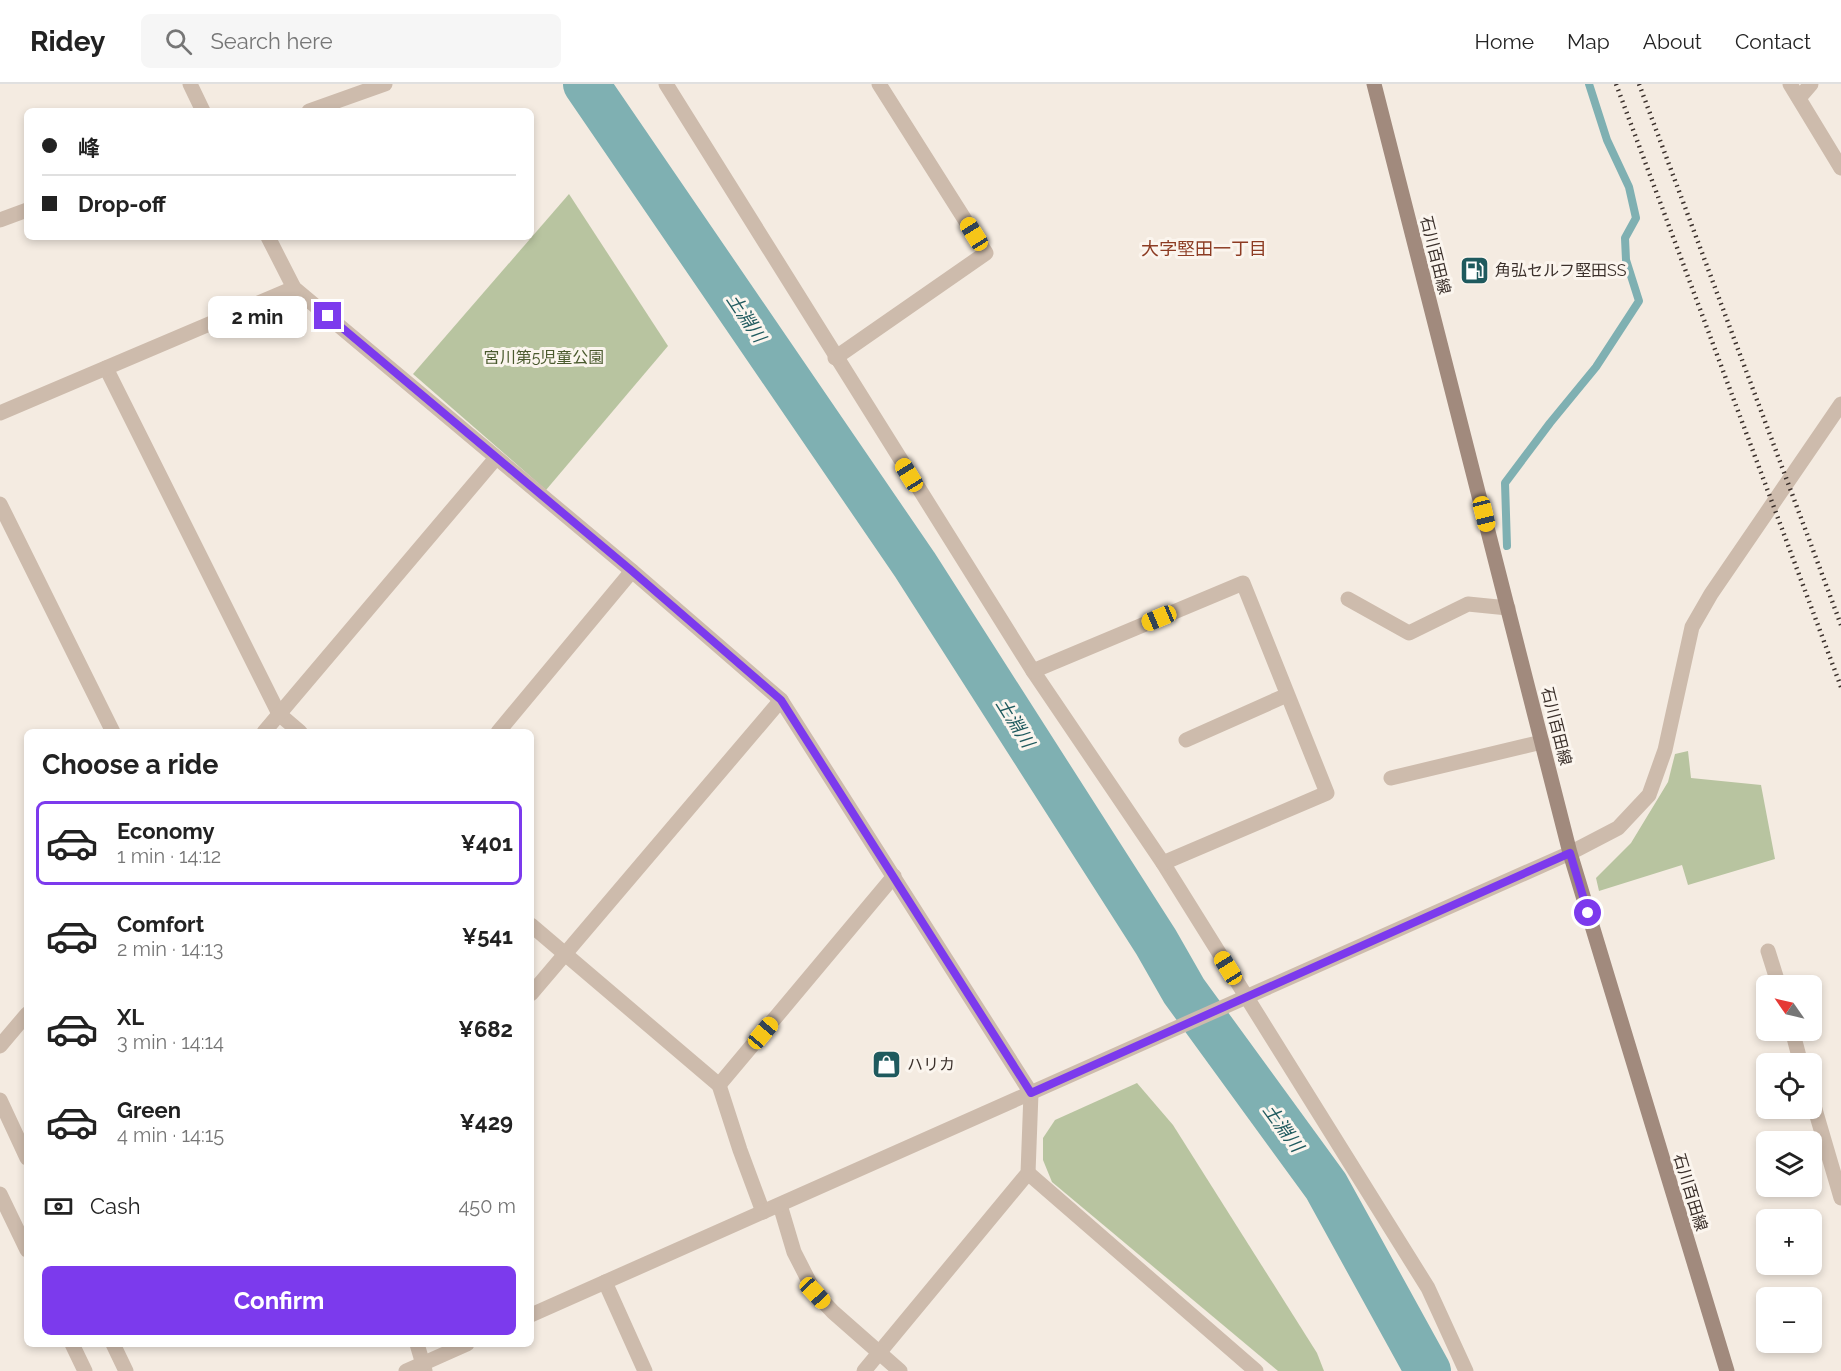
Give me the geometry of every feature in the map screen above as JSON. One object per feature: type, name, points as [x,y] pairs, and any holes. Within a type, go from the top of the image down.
[{"type":"main road","name":"石川百田線","points":[[1374,84],[1570,853],[1728,1371]]},
{"type":"street","points":[[190,84],[202,108]]},
{"type":"street","points":[[317,108],[385,84]]},
{"type":"street","points":[[666,84],[1033,671],[1163,863],[1242,999],[1428,1288],[1466,1371]]},
{"type":"street","points":[[835,357],[986,253],[879,84]]},
{"type":"street","points":[[1790,84],[1841,168]]},
{"type":"street","points":[[1799,98],[1811,84]]},
{"type":"street","points":[[0,220],[24,211]]},
{"type":"street","points":[[270,240],[294,288],[632,571],[781,700],[1031,1093],[1028,1173],[864,1371]]},
{"type":"street","points":[[0,413],[294,288]]},
{"type":"street","points":[[106,368],[279,714],[296,729]]},
{"type":"street","points":[[534,1315],[1570,853],[1618,828],[1649,795],[1665,750],[1692,627],[1711,594],[1841,405]]},
{"type":"street","points":[[266,729],[496,458]]},
{"type":"street","points":[[0,504],[112,729]]},
{"type":"street","points":[[500,729],[632,571]]},
{"type":"street","points":[[1033,671],[1243,583],[1326,793],[1163,863]]},
{"type":"street","points":[[1348,598],[1409,633],[1468,604],[1508,608]]},
{"type":"street","points":[[1186,740],[1287,695]]},
{"type":"street","points":[[534,990],[781,700]]},
{"type":"street","points":[[1391,778],[1542,742]]},
{"type":"street","points":[[719,1085],[894,876]]},
{"type":"street","points":[[534,927],[719,1085],[763,1212]]},
{"type":"street","points":[[1768,951],[1776,975]]},
{"type":"street","points":[[0,1046],[24,1018]]},
{"type":"street","points":[[0,1100],[24,1152]]},
{"type":"street","points":[[1818,1119],[1841,1198]]},
{"type":"street","points":[[1028,1173],[1256,1371]]},
{"type":"street","points":[[0,1194],[24,1244]]},
{"type":"street","points":[[780,1205],[794,1252],[815,1293],[832,1312],[900,1371]]},
{"type":"street","points":[[605,1282],[645,1371]]},
{"type":"street","points":[[73,1347],[85,1371]]},
{"type":"street","points":[[114,1347],[126,1371]]},
{"type":"street","points":[[418,1347],[424,1367]]},
{"type":"street","points":[[406,1371],[424,1367],[461,1347]]},
{"type":"green space","name":"宮川第5児童公園","points":[[569,194],[668,346],[546,490],[413,374],[529,240],[534,240],[534,234]]},
{"type":"green space","points":[[1688,751],[1691,778],[1761,785],[1775,859],[1688,885],[1682,865],[1599,891],[1596,878],[1631,843],[1668,782],[1675,754]]},
{"type":"green space","points":[[1137,1083],[1173,1125],[1317,1353],[1324,1371],[1278,1371],[1052,1182],[1043,1160],[1043,1138],[1055,1120]]},
{"type":"waterway","name":"土淵川","points":[[586,84],[915,565],[1156,942],[1184,991],[1326,1186],[1428,1371]]},
{"type":"waterway","points":[[1507,546],[1505,483],[1596,367],[1639,301],[1626,260],[1625,238],[1636,218],[1629,187],[1607,140],[1589,84]]},
{"type":"railway","points":[[1616,84],[1841,687]]},
{"type":"railway","points":[[1639,84],[1841,625]]},
{"type":"place","name":"角弘セルフ堅田SS","points":[[1474,270]]},
{"type":"place","name":"ハリカ","points":[[886,1064]]},
{"type":"district","name":"大字堅田一丁目","points":[[1204,249]]},
{"type":"route","points":[[328,316],[632,571],[781,700],[1031,1093],[1570,853],[1588,913]]}]
